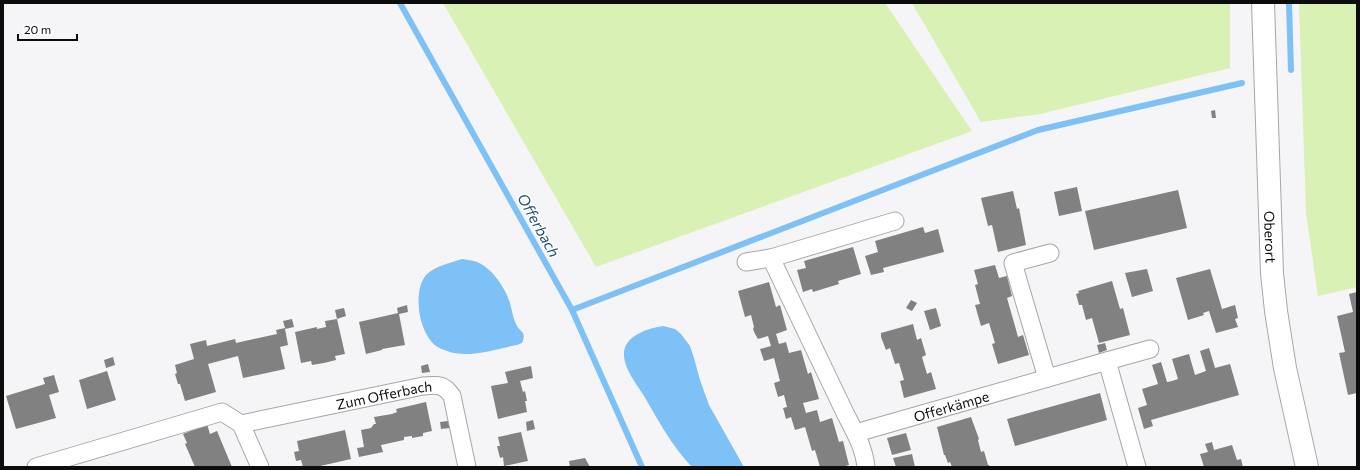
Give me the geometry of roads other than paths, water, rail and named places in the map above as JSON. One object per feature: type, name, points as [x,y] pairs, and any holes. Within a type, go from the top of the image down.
[{"type":"main road","name":"Oberort","points":[[1263,3],[1272,273],[1285,368],[1307,467]]},
{"type":"street","points":[[746,262],[771,258],[895,221]]},
{"type":"street","points":[[1047,378],[1013,263],[1050,253]]},
{"type":"street","points":[[771,258],[856,433],[865,456],[866,467]]},
{"type":"street","name":"Offerkämpe","points":[[856,433],[1150,349]]},
{"type":"street","points":[[1107,361],[1137,467]]},
{"type":"street","name":"Zum Offerbach","points":[[241,424],[424,386],[442,386],[448,390],[452,396],[467,467]]},
{"type":"street","points":[[36,467],[222,412],[241,424],[260,467]]},
{"type":"water","points":[[462,259],[473,261],[486,267],[501,284],[508,297],[516,324],[524,336],[522,343],[473,354],[464,354],[443,350],[430,340],[425,332],[419,312],[419,291],[422,282],[426,275],[434,269]]},
{"type":"water","points":[[663,326],[675,329],[690,346],[709,405],[744,467],[692,467],[672,442],[628,370],[624,358],[624,352],[629,341],[639,333]]},
{"type":"waterway","name":"Offerbach","points":[[400,3],[572,310],[642,467]]},
{"type":"waterway","points":[[1289,3],[1291,70]]},
{"type":"waterway","points":[[572,310],[1038,130],[1242,83]]}]
